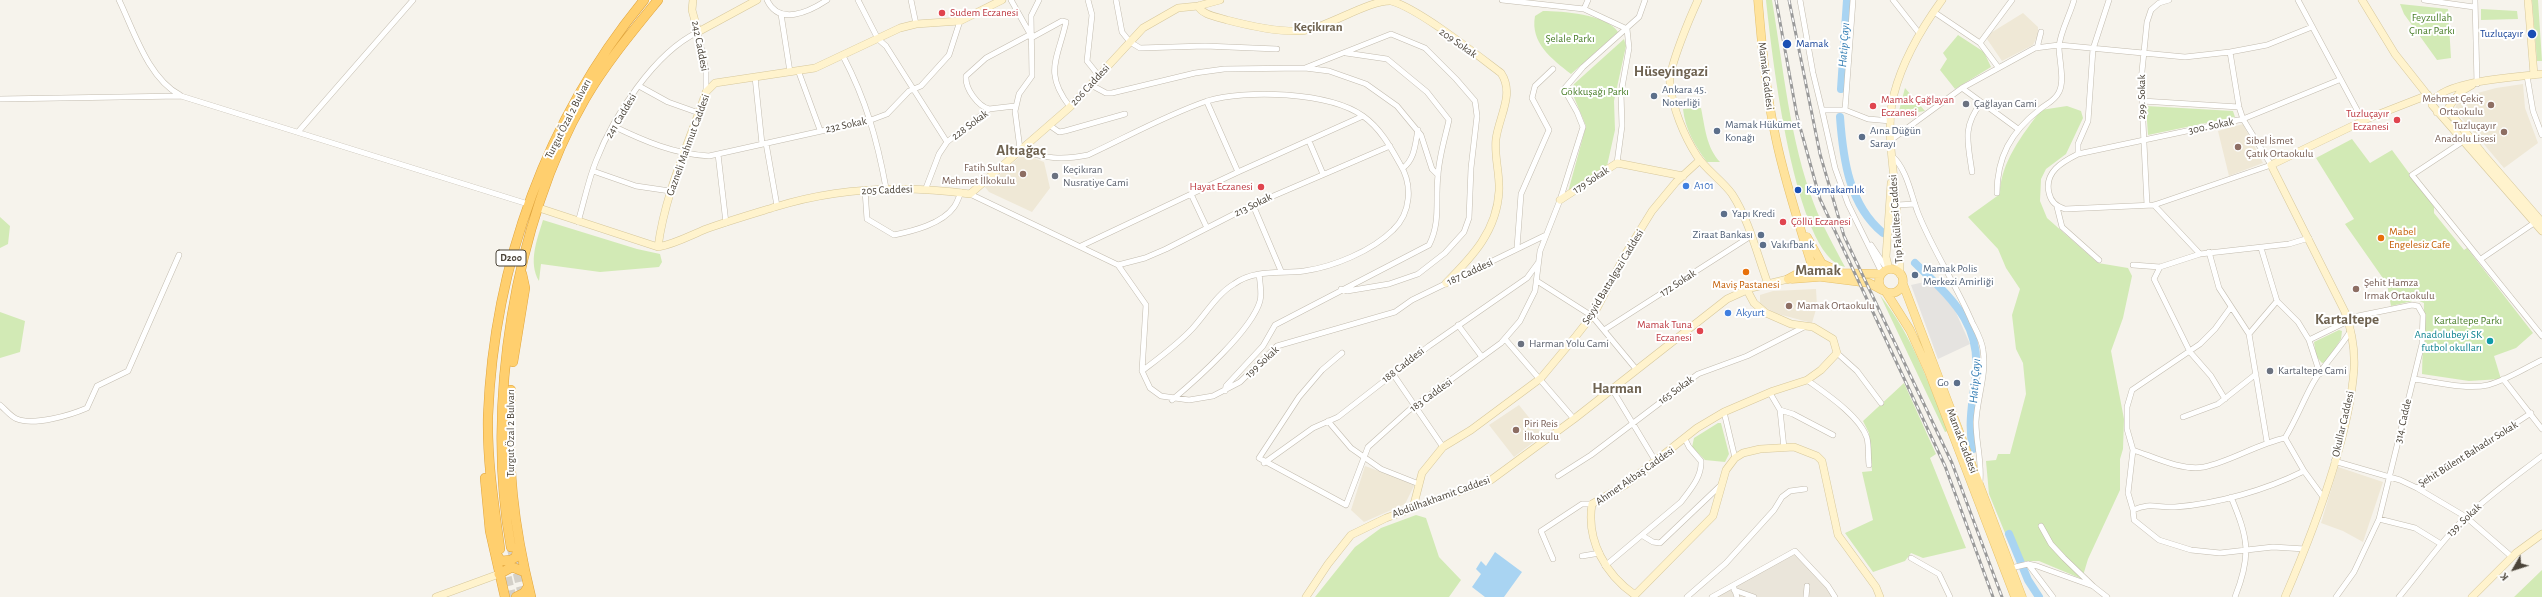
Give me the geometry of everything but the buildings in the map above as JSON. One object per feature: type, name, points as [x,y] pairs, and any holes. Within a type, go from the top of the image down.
[{"type":"highway","name":"Turgut Özal 2 Bulvarı","points":[[504,597],[486,490],[483,425],[493,324],[501,285],[508,273],[528,204],[567,115],[600,59],[644,0]]},
{"type":"highway","name":"Turgut Özal 2 Bulvarı","points":[[531,597],[525,572],[515,545],[509,436],[511,377],[525,288],[521,269],[528,238],[560,150],[584,100],[619,47],[658,0]]},
{"type":"highway","points":[[497,549],[501,561],[511,560],[518,553],[515,545]]},
{"type":"highway","points":[[499,574],[512,567],[525,572]]},
{"type":"highway","points":[[516,597],[524,592],[528,587]]},
{"type":"main road","name":"Mamak Caddesi","points":[[1758,0],[1764,62],[1776,138],[1788,186],[1812,266]]},
{"type":"main road","name":"Mamak Caddesi","points":[[1762,0],[1774,104],[1781,143],[1803,225],[1822,263]]},
{"type":"main road","points":[[1820,277],[1826,271],[1822,263]]},
{"type":"main road","points":[[1822,263],[1842,273],[1885,272],[1900,274],[1903,284],[1896,292],[1884,291],[1870,283],[1820,277],[1788,279],[1812,266],[1822,263]]},
{"type":"main road","points":[[1812,266],[1812,274],[1820,277]]},
{"type":"main road","points":[[1884,291],[1879,284],[1885,272]]},
{"type":"main road","name":"Mamak Caddesi","points":[[1903,284],[1980,485],[2015,567],[2022,597]]},
{"type":"main road","name":"Mamak Caddesi","points":[[1884,291],[1907,325],[1929,372],[2015,597]]},
{"type":"street","points":[[119,0],[151,65],[165,84],[181,96]]},
{"type":"street","points":[[298,132],[413,0]]},
{"type":"street","name":"242 Caddesi","points":[[693,0],[692,10],[706,71],[706,92]]},
{"type":"street","points":[[698,32],[757,0]]},
{"type":"street","points":[[766,0],[770,6],[781,14],[793,15],[809,12],[827,0]]},
{"type":"street","points":[[858,0],[878,39],[886,46],[947,142]]},
{"type":"street","points":[[911,0],[916,24]]},
{"type":"street","name":"Gazneli Mahmut Caddesi","points":[[658,247],[660,229],[670,191],[706,92],[715,83],[815,68],[900,28],[916,24],[960,21],[993,2],[1002,0]]},
{"type":"street","points":[[1011,0],[1031,36]]},
{"type":"street","points":[[1039,0],[1031,16],[1031,36],[1034,61],[1032,76],[1019,94],[1015,106],[1020,149],[1039,157],[1067,159],[1088,155],[1206,102],[1233,95],[1306,98],[1343,105],[1363,116],[1380,131],[1403,168],[1409,191],[1407,209],[1393,230],[1358,252],[1326,265],[1304,271],[1281,271],[1259,274],[1234,284],[1192,330],[1142,371]]},
{"type":"street","points":[[1088,0],[1092,21],[1087,61],[1099,76]]},
{"type":"street","points":[[1116,0],[1122,32],[1130,42],[1144,49],[1205,46],[1277,49]]},
{"type":"street","points":[[1182,0],[1189,7]]},
{"type":"street","name":"206 Caddesi","points":[[970,194],[1070,107],[1143,28],[1178,8],[1198,6],[1220,0]]},
{"type":"street","points":[[1502,0],[1584,9],[1627,29]]},
{"type":"street","points":[[1584,9],[1588,0]]},
{"type":"street","points":[[1546,235],[1560,200],[1583,127],[1578,112],[1564,89],[1583,67],[1639,17],[1645,0]]},
{"type":"street","points":[[1698,0],[1685,30],[1669,82],[1684,130],[1700,160],[1719,178],[1732,195],[1751,236],[1768,284]]},
{"type":"street","points":[[1800,0],[1813,73],[1835,168],[1848,204],[1885,272]]},
{"type":"street","points":[[1845,110],[1853,0]]},
{"type":"street","points":[[1893,0],[1919,33]]},
{"type":"street","name":"Tıp Fakültesi Caddesi","points":[[1885,272],[1892,164],[1891,121],[1893,96],[1904,62],[1919,33],[1942,0]]},
{"type":"street","points":[[1980,43],[2012,0]]},
{"type":"street","points":[[1997,193],[1997,177],[2004,155],[2018,129],[2040,108],[2052,102],[2060,90],[2059,45],[2074,0]]},
{"type":"street","points":[[2078,154],[2078,144],[2088,121],[2093,49],[2108,0]]},
{"type":"street","name":"299. Sokak","points":[[2147,205],[2142,101],[2147,22],[2151,10],[2159,3],[2169,0]]},
{"type":"street","points":[[2298,0],[2339,80],[2363,121]]},
{"type":"street","points":[[2362,0],[2395,54],[2428,95],[2434,109],[2465,140],[2539,220]]},
{"type":"street","points":[[2424,0],[2474,7]]},
{"type":"street","points":[[2474,0],[2474,84]]},
{"type":"street","points":[[2528,0],[2530,75],[2533,111],[2542,135]]},
{"type":"street","name":"209 Sokak","points":[[1198,6],[1208,14],[1233,21],[1260,27],[1300,31],[1331,22],[1374,3],[1391,1],[1416,13],[1501,73],[1508,85],[1508,94],[1496,139],[1499,192],[1492,223],[1483,243],[1475,254],[1446,283]]},
{"type":"street","points":[[1934,12],[1980,43],[1998,67]]},
{"type":"street","points":[[781,14],[790,72]]},
{"type":"street","name":"232 Sokak","points":[[613,126],[638,138],[684,154],[718,154],[820,130],[871,120],[887,114],[909,91],[921,86],[949,54],[960,21]]},
{"type":"street","points":[[989,109],[981,107],[966,81],[968,73],[986,58],[1062,21],[1066,22],[1054,72],[1059,93],[1070,107]]},
{"type":"street","points":[[1891,140],[1962,88],[1998,67],[2037,48],[2059,45],[2185,57],[2230,52],[2267,44],[2312,27]]},
{"type":"street","points":[[1617,163],[1622,126],[1621,93],[1629,48],[1627,29]]},
{"type":"street","name":"241 Caddesi","points":[[578,222],[593,171],[613,126],[659,61],[698,32]]},
{"type":"street","points":[[2037,48],[2041,32]]},
{"type":"street","points":[[1305,68],[1391,34],[1424,48],[1456,79],[1474,101],[1476,116],[1471,168],[1469,218],[1464,232],[1445,253],[1418,274],[1389,284],[1347,292],[1341,289]]},
{"type":"street","points":[[2230,52],[2239,107],[2243,119],[2271,165]]},
{"type":"street","points":[[1225,391],[1226,386],[1263,346],[1275,325],[1341,289],[1429,245],[1435,234],[1438,214],[1438,175],[1449,120],[1427,92],[1387,59],[1346,53]]},
{"type":"street","points":[[843,56],[863,96],[871,120],[886,188]]},
{"type":"street","points":[[1091,85],[1106,92],[1117,92],[1210,70],[1305,68],[1329,71],[1366,84],[1396,106],[1418,130],[1426,146],[1432,169],[1438,175]]},
{"type":"street","points":[[1518,248],[1521,194],[1549,130],[1532,98],[1535,86],[1553,68]]},
{"type":"street","points":[[798,70],[820,130]]},
{"type":"street","points":[[2432,103],[2436,98],[2452,87],[2542,74]]},
{"type":"street","points":[[755,77],[764,144],[777,206]]},
{"type":"street","name":"300. Sokak","points":[[2099,260],[2062,227],[2057,207],[2050,198],[2047,186],[2049,177],[2060,164],[2078,154],[2243,119],[2339,80]]},
{"type":"street","points":[[2437,112],[2444,112],[2460,92],[2474,84]]},
{"type":"street","points":[[640,86],[668,102],[699,113]]},
{"type":"street","points":[[1962,88],[2018,129]]},
{"type":"street","points":[[2057,207],[2065,209],[2154,205],[2271,165],[2363,121],[2428,95]]},
{"type":"street","points":[[0,99],[181,96],[528,204]]},
{"type":"street","points":[[2441,96],[2447,98],[2452,115],[2539,220],[2542,232]]},
{"type":"street","points":[[2142,101],[2239,107]]},
{"type":"street","points":[[1206,102],[1238,172]]},
{"type":"street","points":[[1972,172],[1967,140],[1968,123],[1981,103]]},
{"type":"street","name":"228 Sokak","points":[[926,188],[939,154],[947,142],[989,109],[1015,106]]},
{"type":"street","points":[[1822,110],[1845,110],[1868,119],[1891,121]]},
{"type":"street","points":[[1049,125],[1059,132],[1125,114]]},
{"type":"street","points":[[1081,246],[1238,172],[1363,116]]},
{"type":"street","points":[[1403,168],[1409,163],[1414,152],[1418,130]]},
{"type":"street","points":[[2465,140],[2412,175],[2542,336]]},
{"type":"street","points":[[1310,141],[1323,174]]},
{"type":"street","name":"213 Sokak","points":[[1118,265],[1146,258],[1253,204],[1390,146]]},
{"type":"street","points":[[718,154],[726,223]]},
{"type":"street","points":[[1892,156],[1900,163],[1915,204],[1944,267],[1961,296],[1983,348],[1984,361],[1976,420],[1981,463],[1980,485]]},
{"type":"street","name":"Seyyid Battalgazi Caddesi","points":[[1413,508],[1422,473],[1443,447],[1471,430],[1541,378],[1592,316],[1652,211],[1683,176],[1700,160]]},
{"type":"street","name":"179 Sokak","points":[[1560,200],[1617,163],[1683,176]]},
{"type":"street","name":"Tıp Fakültesi Caddesi","points":[[1892,164],[1897,204],[1900,274]]},
{"type":"street","name":"Okullar Caddesi","points":[[2271,165],[2309,238],[2348,319],[2351,329],[2354,369],[2343,432],[2305,549],[2285,597]]},
{"type":"street","points":[[593,171],[636,186],[670,191]]},
{"type":"street","name":"205 Caddesi","points":[[658,247],[673,244],[726,223],[777,206],[826,194],[886,188],[926,188],[970,194],[1118,265],[1146,305],[1142,371]]},
{"type":"street","points":[[865,190],[867,219],[894,235],[920,228],[946,214],[954,207],[961,192]]},
{"type":"street","points":[[1191,194],[1207,228]]},
{"type":"street","points":[[1253,204],[1281,271]]},
{"type":"street","points":[[1897,204],[1915,204]]},
{"type":"street","points":[[2154,205],[2200,254]]},
{"type":"street","points":[[539,208],[658,247]]},
{"type":"street","points":[[2481,259],[2539,220]]},
{"type":"street","name":"187 Caddesi","points":[[1395,312],[1412,300],[1546,235]]},
{"type":"street","name":"183 Caddesi","points":[[1362,456],[1368,446],[1415,406],[1505,339],[1520,321],[1536,290],[1540,251],[1546,235]]},
{"type":"street","name":"172 Sokak","points":[[1604,330],[1751,236]]},
{"type":"street","points":[[2133,265],[2160,267],[2209,252],[2261,248],[2289,244],[2309,238]]},
{"type":"street","points":[[2261,248],[2277,301],[2298,322],[2309,340],[2320,374]]},
{"type":"street","points":[[2209,252],[2219,288],[2249,334],[2267,442]]},
{"type":"street","points":[[0,405],[17,419],[33,420],[67,416],[87,408],[97,386],[128,371],[180,255]]},
{"type":"street","name":"188 Caddesi","points":[[1264,463],[1313,428],[1338,417],[1458,325],[1526,278],[1539,263]]},
{"type":"street","points":[[2160,267],[2154,279],[2190,352],[2211,376],[2225,399]]},
{"type":"street","points":[[1172,400],[1210,366],[1251,318],[1260,301],[1259,274]]},
{"type":"street","name":"Abdülhakhamit Caddesi","points":[[1306,597],[1328,564],[1351,535],[1386,518],[1491,480],[1574,419],[1727,299],[1747,290],[1788,279]]},
{"type":"street","points":[[1536,281],[1592,316],[1636,369]]},
{"type":"street","points":[[1747,290],[1754,303],[1766,313],[1791,324],[1813,327],[1833,339],[1837,353],[1857,371],[1880,403]]},
{"type":"street","points":[[2249,334],[2277,301]]},
{"type":"street","name":"314. Cadde","points":[[2336,597],[2354,572],[2379,519],[2422,344],[2423,315],[2418,306],[2412,305],[2348,319]]},
{"type":"street","points":[[2231,307],[2215,329],[2190,352],[2132,390],[2127,407],[2127,429],[2133,450],[2128,493],[2134,510],[2134,520],[2159,540],[2191,550],[2220,553],[2273,547],[2305,549]]},
{"type":"street","name":"199 Sokak","points":[[1142,371],[1150,388],[1161,396],[1172,400],[1189,400],[1225,391],[1240,382],[1276,346],[1395,312]]},
{"type":"street","points":[[2309,340],[2348,319]]},
{"type":"street","points":[[1458,325],[1482,357]]},
{"type":"street","name":"165 Sokak","points":[[1558,476],[1591,455],[1698,374],[1747,356],[1806,326]]},
{"type":"street","points":[[2133,450],[2182,466],[2204,467],[2267,442],[2285,438],[2320,374],[2351,329]]},
{"type":"street","points":[[1505,339],[1541,378],[1574,419]]},
{"type":"street","points":[[1342,353],[1322,370],[1285,415],[1269,445],[1258,458],[1264,463],[1346,505],[1362,456]]},
{"type":"street","name":"Ahmet Akbaş Caddesi","points":[[1735,458],[1726,470],[1713,516],[1636,596],[1614,579],[1605,566],[1595,540],[1591,512],[1592,504],[1656,462],[1685,440],[1697,428],[1724,412],[1807,380],[1821,370],[1837,353]]},
{"type":"street","points":[[2414,379],[2464,385],[2487,385],[2504,379],[2542,360]]},
{"type":"street","points":[[1393,374],[1443,447]]},
{"type":"street","points":[[2182,416],[2218,404],[2256,374]]},
{"type":"street","points":[[2504,379],[2532,413],[2542,429]]},
{"type":"street","points":[[1807,380],[1852,416],[1864,430],[1867,439],[1869,465]]},
{"type":"street","points":[[1612,388],[1656,462]]},
{"type":"street","points":[[1770,393],[1780,410],[1784,448]]},
{"type":"street","points":[[1780,410],[1792,414],[1833,435]]},
{"type":"street","points":[[1724,412],[1735,458],[1743,453],[1760,449],[1784,448],[1802,448],[1817,456],[1822,462],[1838,535],[1876,587],[1880,597]]},
{"type":"street","name":"Şehit Bülent Bahadır Sokak","points":[[2334,461],[2390,477],[2417,488],[2532,413]]},
{"type":"street","points":[[1328,421],[1351,448],[1362,456],[1381,469],[1419,484]]},
{"type":"street","points":[[2285,438],[2304,471],[2323,497]]},
{"type":"street","points":[[1605,566],[1643,536],[1681,502],[1701,471],[1701,461],[1685,440]]},
{"type":"street","name":"139. Sokak","points":[[2399,597],[2420,574],[2441,544],[2466,517],[2542,456]]},
{"type":"street","points":[[2134,510],[2146,504],[2174,507],[2232,497],[2249,493],[2304,471]]},
{"type":"street","points":[[1643,536],[1653,542],[1660,542],[1722,483]]},
{"type":"street","points":[[2417,488],[2466,517],[2512,557]]},
{"type":"street","points":[[1687,597],[1726,563],[1774,510],[1782,497],[1790,491],[1805,489]]},
{"type":"street","points":[[2232,497],[2244,527],[2248,551],[2235,597]]},
{"type":"street","points":[[1553,559],[1541,531],[1582,504],[1592,504]]},
{"type":"street","points":[[2379,519],[2415,528],[2441,544]]},
{"type":"street","points":[[2041,526],[2051,544],[2064,558],[2093,586],[2107,597]]},
{"type":"street","points":[[2472,597],[2512,557],[2542,534]]},
{"type":"street","points":[[1712,597],[1734,588],[1795,551],[1828,586],[1835,597]]},
{"type":"street","points":[[1582,556],[1600,554]]},
{"type":"street","points":[[1911,558],[1939,574],[1950,597]]},
{"type":"street","points":[[2027,564],[2053,597]]},
{"type":"street","points":[[2015,567],[2027,564],[2093,586]]},
{"type":"street","points":[[436,597],[499,574]]},
{"type":"street","points":[[1806,597],[1807,586]]},
{"type":"street","points":[[1734,588],[1737,597]]},
{"type":"street","points":[[1734,588],[1754,597]]},
{"type":"shaded area","points":[[2023,13],[2038,27],[2038,35],[2033,45],[2002,61],[1987,39],[1989,34]]},
{"type":"shaded area","points":[[2523,84],[2525,108],[2538,143],[2504,168],[2455,110],[2457,102],[2463,97],[2496,88]]},
{"type":"shaded area","name":"Sibel İsmet Çatık Ortaokulu","points":[[2243,124],[2263,163],[2229,176],[2218,131]]},
{"type":"shaded area","name":"Fatih Sultan Mehmet İlkokulu","points":[[1023,154],[1044,162],[1050,188],[1032,212],[989,192],[985,187]]},
{"type":"shaded area","points":[[1929,281],[1954,308],[1970,344],[1938,359],[1911,285]]},
{"type":"shaded area","name":"Mamak Ortaokulu","points":[[1816,289],[1817,306],[1812,323],[1778,314],[1760,305],[1760,295],[1773,291]]},
{"type":"shaded area","name":"Piri Reis İlkokulu","points":[[1519,405],[1543,435],[1514,457],[1489,425]]},
{"type":"shaded area","points":[[1365,466],[1415,484],[1405,504],[1364,522],[1351,510]]},
{"type":"shaded area","points":[[2338,467],[2383,482],[2363,542],[2343,531],[2321,523]]},
{"type":"shaded area","points":[[1795,551],[1835,597],[1712,597]]},
{"type":"green space","points":[[1766,0],[1772,0],[1788,103],[1806,180],[1814,204],[1828,236],[1845,267],[1827,255],[1812,228],[1799,191],[1788,148],[1780,103]]},
{"type":"green space","points":[[2532,0],[2538,0],[2542,61],[2537,61]]},
{"type":"green space","name":"Feyzullah Çınar Parkı","points":[[2400,4],[2448,9],[2451,58],[2437,60],[2404,14]]},
{"type":"green space","points":[[2481,9],[2517,11],[2518,19],[2481,20]]},
{"type":"green space","name":"Şelale Parkı","points":[[1543,11],[1572,13],[1594,17],[1612,26],[1618,32],[1571,74],[1544,50],[1539,42],[1534,26],[1535,16]]},
{"type":"green space","points":[[1958,35],[1984,52],[1991,67],[1955,89],[1940,70],[1947,59],[1943,53]]},
{"type":"green space","name":"Gökkuşağı Parkı","points":[[1624,39],[1626,46],[1614,101],[1615,130],[1607,166],[1568,192],[1586,126],[1571,90],[1574,84]]},
{"type":"green space","points":[[1905,88],[1925,111],[1900,115],[1899,111]]},
{"type":"green space","points":[[2067,106],[2081,111],[2083,118],[2066,154],[2046,169],[2041,179],[2040,201],[2047,218],[2098,263],[2128,268],[2132,276],[2123,318],[2111,351],[2124,419],[2123,449],[2120,459],[2120,490],[2088,559],[2082,579],[2039,561],[2023,561],[2011,531],[2005,533],[1989,494],[1986,461],[1996,460],[1998,454],[2010,454],[2026,394],[2023,363],[2016,349],[2012,315],[2020,289],[2006,268],[1998,249],[1968,217],[2000,194],[2001,182],[2008,160],[2020,139],[2041,110]]},
{"type":"green space","points":[[2146,106],[2233,111],[2235,117],[2148,135]]},
{"type":"green space","points":[[1701,108],[1709,143],[1715,156],[1720,162],[1707,162],[1698,150],[1688,130],[1683,109]]},
{"type":"green space","name":"Kartaltepe Parkı","points":[[2352,139],[2370,163],[2392,150],[2434,207],[2434,213],[2464,250],[2467,248],[2533,333],[2516,348],[2494,356],[2501,379],[2469,381],[2422,374],[2424,303],[2417,300],[2391,306],[2387,284],[2345,224],[2354,219],[2316,158]]},
{"type":"green space","points":[[0,217],[10,226],[8,244],[0,248]]},
{"type":"green space","points":[[543,220],[637,249],[660,254],[662,262],[659,267],[600,272],[541,264],[539,281],[534,266],[534,259],[536,243]]},
{"type":"green space","points":[[1880,295],[1902,327],[1919,360],[1948,431],[1945,432]]},
{"type":"green space","points":[[0,312],[25,321],[20,352],[0,358]]},
{"type":"green space","points":[[2339,330],[2342,331],[2341,339],[2326,362],[2322,363],[2316,356],[2314,342]]},
{"type":"green space","points":[[1904,383],[1936,454],[1930,458],[1966,548],[1923,558],[1911,553],[1905,561],[1873,572],[1845,533],[1873,520],[1862,472],[1872,471],[1869,433],[1863,421]]},
{"type":"green space","points":[[1718,423],[1721,423],[1729,454],[1725,462],[1705,460],[1692,447],[1694,438]]},
{"type":"green space","points":[[1416,515],[1426,518],[1439,557],[1461,580],[1449,597],[1315,597],[1355,547],[1381,528]]},
{"type":"green space","points":[[2542,570],[2542,597],[2514,597]]},
{"type":"water","points":[[1495,552],[1522,572],[1504,597],[1485,597],[1472,587],[1481,574],[1476,569],[1481,561],[1486,566]]},
{"type":"waterway","name":"Hatip Çayı","points":[[1841,89],[1847,0]]},
{"type":"waterway","name":"Hatip Çayı","points":[[1840,117],[1846,165],[1855,195],[1862,209],[1883,233]]},
{"type":"waterway","name":"Hatip Çayı","points":[[1915,263],[1953,301],[1970,329],[1975,344],[1977,362],[1971,424],[1973,449]]},
{"type":"waterway","name":"Hatip Çayı","points":[[2009,534],[2028,580],[2039,597]]},
{"type":"tunnel","points":[[511,547],[523,597]]},
{"type":"tunnel","points":[[504,564],[512,597]]},
{"type":"railway","points":[[1776,0],[1797,116],[1820,199],[1945,466],[1993,597]]},
{"type":"railway","points":[[1789,0],[1820,154],[1844,236],[1952,463],[2002,597]]},
{"type":"place","name":"Sudem Eczanesi","points":[[942,13]]},
{"type":"place","name":"Tuzluçayır","points":[[2532,34]]},
{"type":"place","name":"Mamak","points":[[1787,44]]},
{"type":"place","name":"Ankara 45. Noterliği","points":[[1654,96]]},
{"type":"place","name":"Çağlayan Cami","points":[[1966,104]]},
{"type":"place","name":"Mehmet Çekiç Ortaokulu","points":[[2491,105]]},
{"type":"place","name":"Mamak Çağlayan Eczanesi","points":[[1873,106]]},
{"type":"place","name":"Tuzluçayır Eczanesi","points":[[2397,120]]},
{"type":"place","name":"Mamak Hükümet Konağı","points":[[1717,131]]},
{"type":"place","name":"Tuzluçayır Anadolu Lisesi","points":[[2504,132]]},
{"type":"place","name":"Aına Düğün Sarayı","points":[[1862,137]]},
{"type":"place","name":"Sibel İsmet Çatık Ortaokulu","points":[[2238,147]]},
{"type":"place","name":"Fatih Sultan Mehmet İlkokulu","points":[[1023,174]]},
{"type":"place","name":"Keçikıran Nusratiye Cami","points":[[1055,176]]},
{"type":"place","name":"A101","points":[[1686,186]]},
{"type":"place","name":"Hayat Eczanesi","points":[[1261,187]]},
{"type":"place","name":"Kaymakamlık","points":[[1798,190]]},
{"type":"place","name":"Yapı Kredi","points":[[1724,214]]},
{"type":"place","name":"Çöllü Eczanesi","points":[[1783,222]]},
{"type":"place","name":"Ziraat Bankası","points":[[1761,235]]},
{"type":"place","name":"Mabel Engelesiz Cafe","points":[[2381,238]]},
{"type":"place","name":"Vakıfbank","points":[[1763,245]]},
{"type":"place","name":"Maviş Pastanesi","points":[[1746,272]]},
{"type":"place","name":"Mamak Polis Merkezi Amirliği","points":[[1915,275]]},
{"type":"place","name":"Şehit Hamza Irmak Ortaokulu","points":[[2356,289]]},
{"type":"place","name":"Mamak Ortaokulu","points":[[1789,306]]},
{"type":"place","name":"Akyurt","points":[[1728,313]]},
{"type":"place","name":"Mamak Tuna Eczanesi","points":[[1700,331]]},
{"type":"place","name":"Anadolubeyi SK futbol okulları","points":[[2490,341]]},
{"type":"place","name":"Harman Yolu Cami","points":[[1521,344]]},
{"type":"place","name":"Kartaltepe Cami","points":[[2270,371]]},
{"type":"place","name":"Go","points":[[1957,383]]},
{"type":"place","name":"Piri Reis İlkokulu","points":[[1516,430]]},
{"type":"district","name":"Keçikıran","points":[[1318,27]]},
{"type":"district","name":"Hüseyingazi","points":[[1671,71]]},
{"type":"district","name":"Altıağaç","points":[[1021,150]]},
{"type":"district","name":"Mamak","points":[[1818,270]]},
{"type":"district","name":"Kartaltepe","points":[[2347,319]]},
{"type":"district","name":"Harman","points":[[1617,388]]}]
